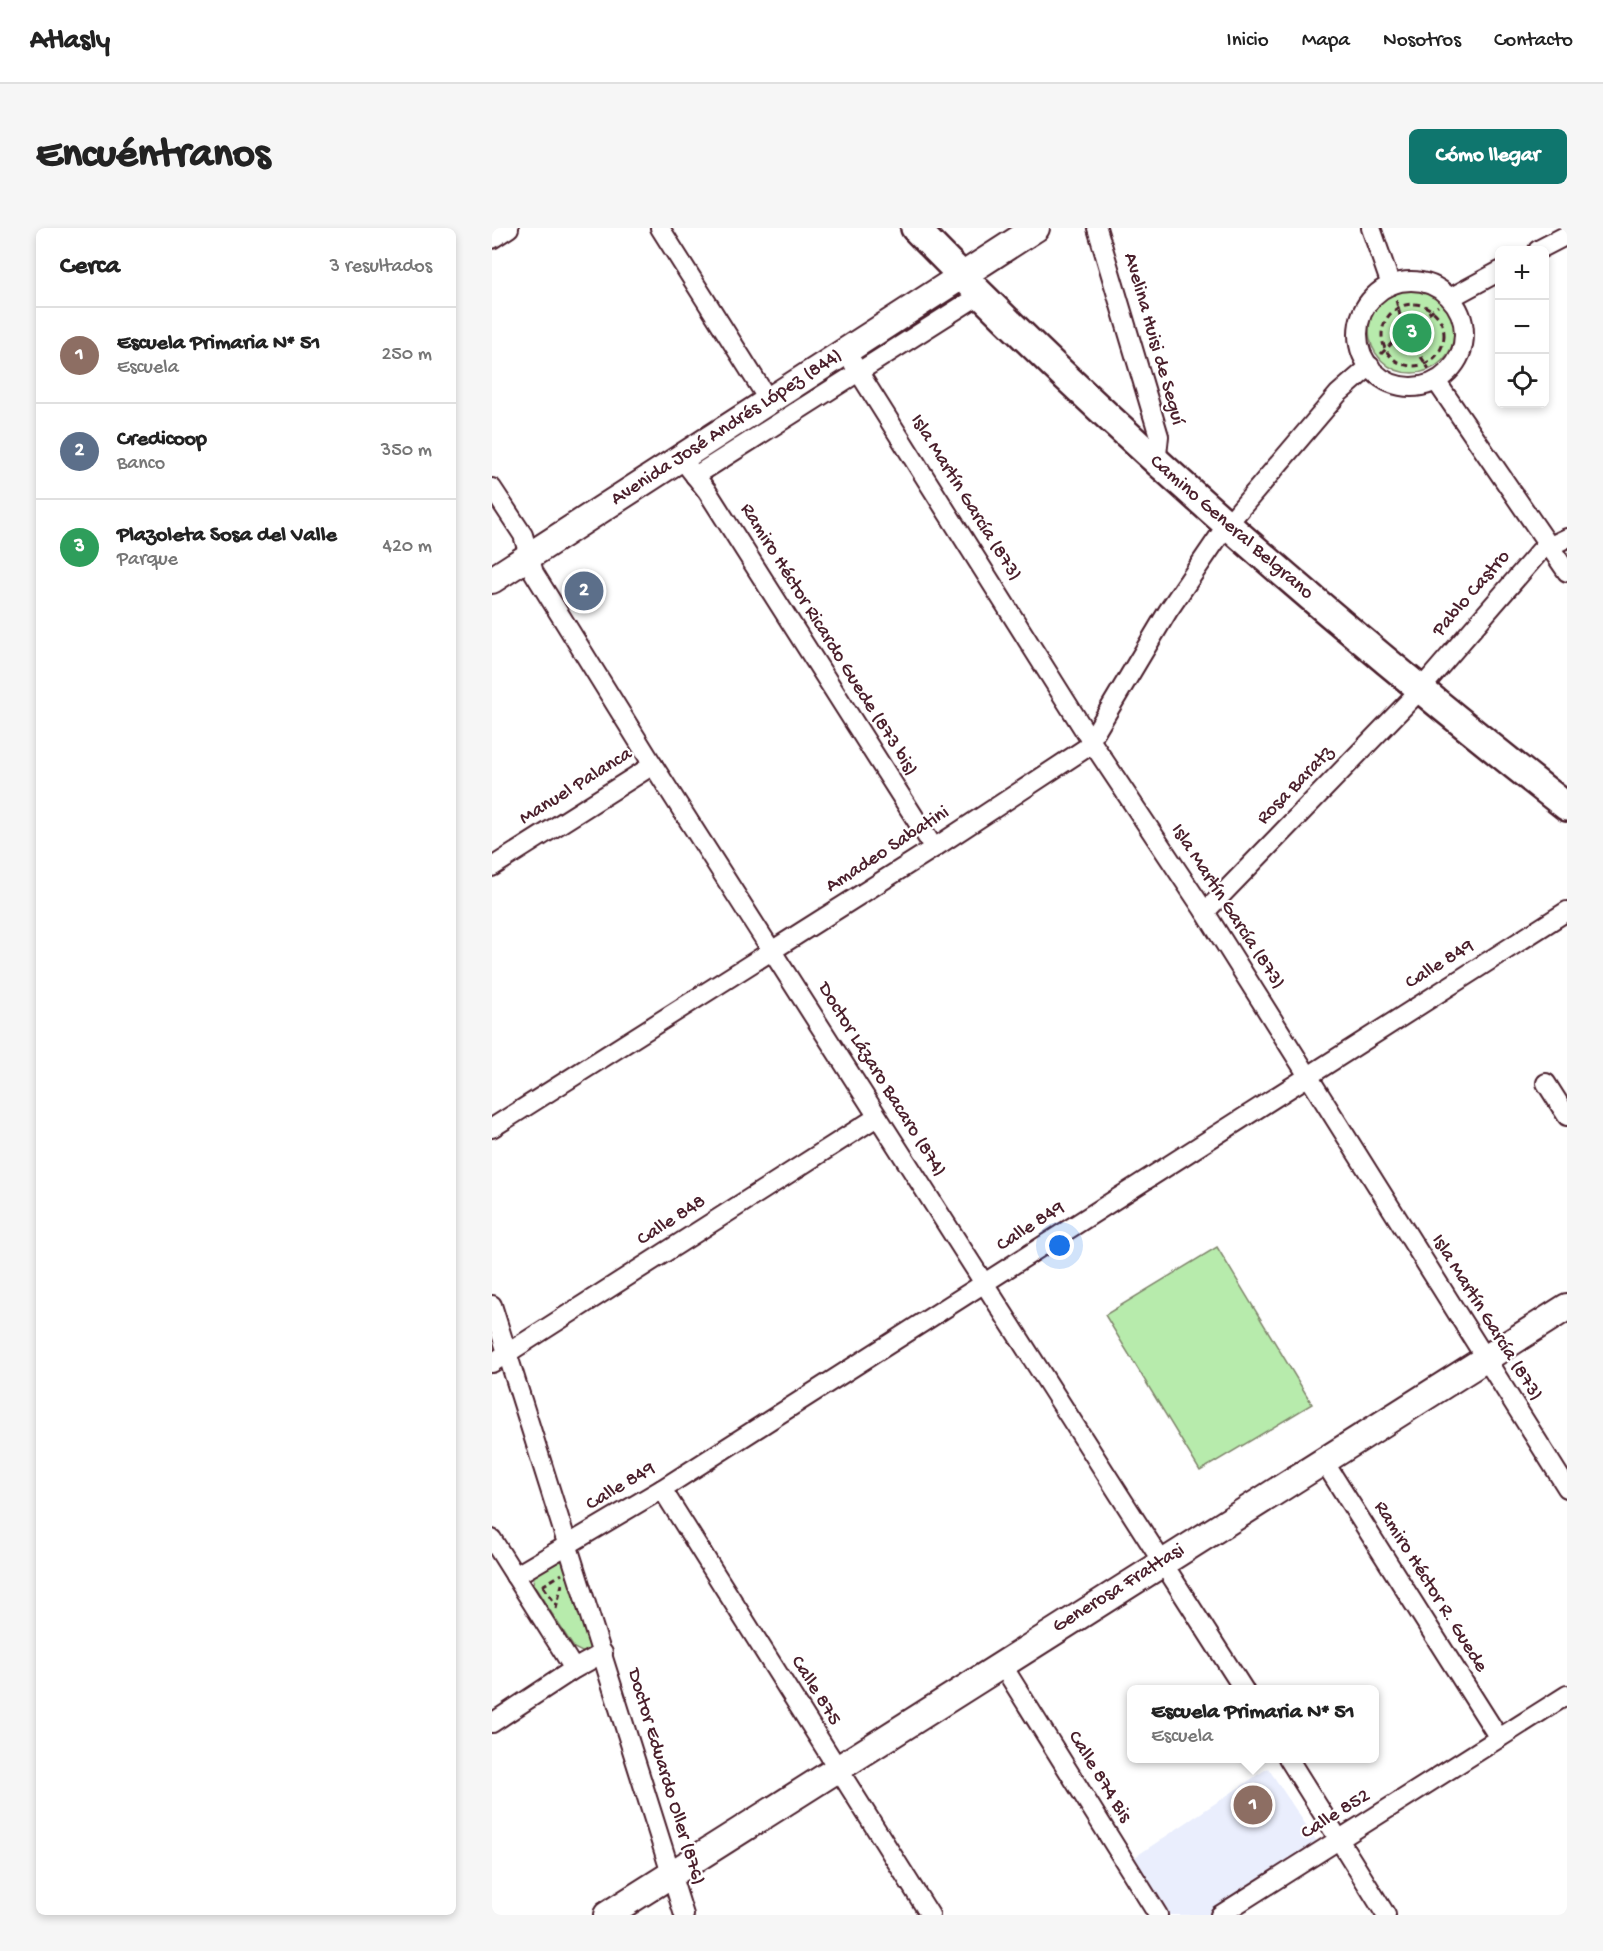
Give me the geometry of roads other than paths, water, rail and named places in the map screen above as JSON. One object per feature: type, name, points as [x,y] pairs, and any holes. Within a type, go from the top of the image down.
[{"type":"main road","name":"Camino General Belgrano","points":[[915,228],[1156,464],[1419,691],[1567,807]]},
{"type":"main road","name":"Avenida José Andrés López (844)","points":[[492,580],[528,557],[688,467],[769,401],[853,362],[961,275],[1036,228]]},
{"type":"main road","name":"Generosa Frattasi","points":[[607,1915],[836,1767],[1567,1307]]},
{"type":"street","points":[[492,239],[509,228]]},
{"type":"street","points":[[660,228],[769,401]]},
{"type":"street","name":"Avelina Huisi de Seguí","points":[[1098,228],[1159,436],[1156,464]]},
{"type":"street","points":[[1371,228],[1391,285]]},
{"type":"street","points":[[1546,246],[1567,235]]},
{"type":"street","points":[[1450,298],[1495,274]]},
{"type":"street","points":[[1404,281],[1429,284],[1450,298],[1459,311],[1464,327],[1464,342],[1459,358],[1449,371],[1436,381],[1419,386],[1400,386],[1383,379],[1370,366],[1361,352],[1358,337],[1360,320],[1366,305],[1377,293],[1404,281]]},
{"type":"street","points":[[688,467],[853,362],[981,294]]},
{"type":"street","name":"Isla Martín García (873)","points":[[853,362],[1091,741],[1205,912],[1567,1488]]},
{"type":"street","name":"Amadeo Sabatini","points":[[492,1128],[1076,756],[1091,741],[1168,611],[1226,526],[1338,394],[1370,366]]},
{"type":"street","points":[[1436,381],[1567,572]]},
{"type":"street","name":"Ramiro Héctor Ricardo Guede (873 bis)","points":[[688,467],[934,848]]},
{"type":"street","name":"Doctor Lázaro Bacaro (874)","points":[[492,488],[522,535],[528,557],[540,583],[653,765],[1241,1685]]},
{"type":"street","name":"Pablo Castro","points":[[1419,691],[1533,558],[1548,545],[1567,538]]},
{"type":"street","name":"Rosa Baratz","points":[[1205,912],[1419,691]]},
{"type":"street","name":"Manuel Palanca","points":[[492,867],[653,765]]},
{"type":"street","name":"Calle 849","points":[[516,1576],[662,1489],[1567,911]]},
{"type":"street","points":[[1546,1083],[1567,1116]]},
{"type":"street","name":"Calle 848","points":[[492,1363],[877,1117]]},
{"type":"street","points":[[492,1305],[603,1653],[574,1669],[492,1723]]},
{"type":"street","name":"Ramiro Héctor R. Guede","points":[[1323,1460],[1499,1738]]},
{"type":"street","name":"Calle 875","points":[[662,1489],[930,1915]]},
{"type":"street","points":[[492,1539],[574,1669]]},
{"type":"street","name":"Doctor Eduardo Oller (876)","points":[[603,1653],[684,1915]]},
{"type":"street","name":"Calle 874 Bis","points":[[1001,1663],[1158,1915]]},
{"type":"street","name":"Calle 852","points":[[1220,1915],[1567,1695]]},
{"type":"street","points":[[1291,1763],[1386,1915]]},
{"type":"place","name":"Plazoleta Sosa del Valle","points":[[1412,333]]},
{"type":"place","name":"Credicoop","points":[[584,591]]},
{"type":"place","name":"Escuela Primaria N* 51","points":[[1253,1805]]}]
